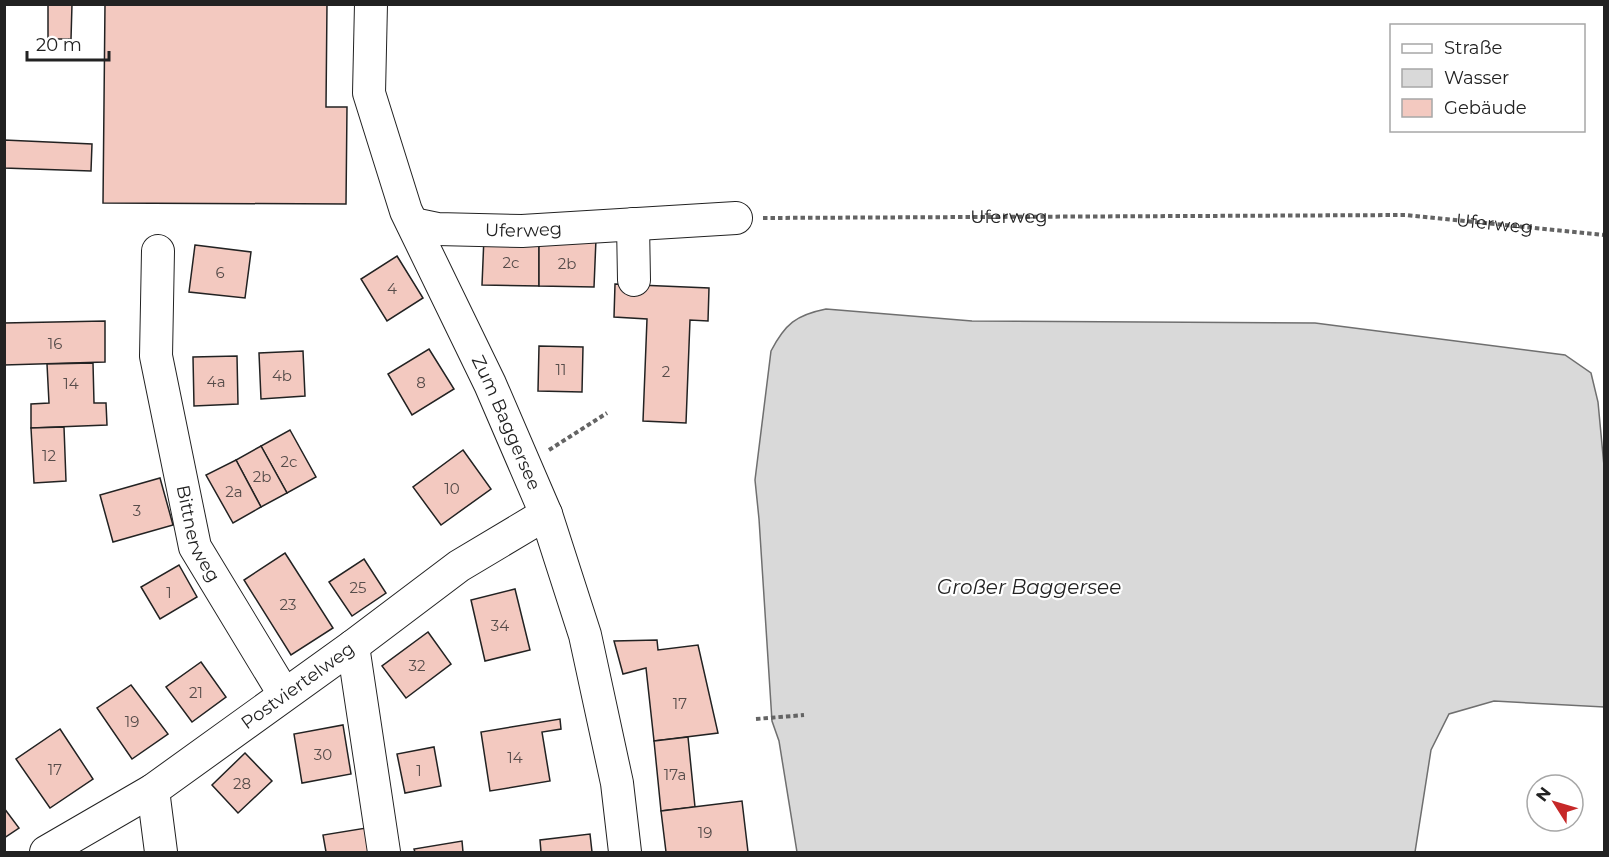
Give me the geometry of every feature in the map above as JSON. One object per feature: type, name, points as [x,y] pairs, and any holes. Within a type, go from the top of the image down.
[{"type":"street","name":"Zum Baggersee","points":[[371,4],[369,93],[406,211],[490,384],[546,514],[585,635],[616,783],[625,852]]},
{"type":"street","name":"Uferweg","points":[[413,224],[437,229],[522,231],[736,218]]},
{"type":"street","points":[[633,224],[633,280]]},
{"type":"street","name":"Bittnerweg","points":[[158,251],[156,356],[195,547],[284,694]]},
{"type":"street","name":"Postviertelweg","points":[[46,852],[153,790],[459,566],[546,514]]},
{"type":"street","points":[[352,646],[384,852]]},
{"type":"street","points":[[153,790],[161,852]]},
{"type":"path","name":"Uferweg","points":[[736,218],[1405,215],[1605,235]]},
{"type":"path","points":[[525,465],[607,413]]},
{"type":"path","points":[[756,719],[804,715]]},
{"type":"water","name":"Großer Baggersee","points":[[826,309],[972,321],[1315,323],[1565,355],[1591,373],[1598,402],[1604,466],[1604,707],[1494,701],[1449,714],[1431,750],[1415,852],[797,852],[779,741],[772,721],[755,480],[771,351],[781,334],[792,322],[807,314]]},
{"type":"building","points":[[48,4],[72,4],[71,39],[48,39]]},
{"type":"building","points":[[105,4],[327,4],[326,107],[347,107],[346,204],[103,203]]},
{"type":"building","points":[[4,140],[92,144],[91,171],[4,168]]},
{"type":"building","points":[[484,237],[539,238],[539,286],[482,285]]},
{"type":"building","points":[[539,238],[596,239],[594,287],[539,286]]},
{"type":"building","points":[[195,245],[251,252],[245,298],[189,292]]},
{"type":"building","points":[[397,256],[423,298],[387,321],[361,279]]},
{"type":"building","points":[[615,284],[709,288],[708,321],[690,320],[686,423],[643,421],[647,319],[614,317]]},
{"type":"building","points":[[105,321],[105,362],[4,365],[4,323]]},
{"type":"building","points":[[539,346],[583,347],[582,392],[538,391]]},
{"type":"building","points":[[429,349],[454,389],[412,415],[388,374]]},
{"type":"building","points":[[303,351],[305,396],[261,399],[259,353]]},
{"type":"building","points":[[237,356],[238,404],[194,406],[193,357]]},
{"type":"building","points":[[93,363],[94,403],[106,403],[107,425],[31,428],[31,404],[49,403],[47,364]]},
{"type":"building","points":[[64,427],[66,481],[34,483],[31,428]]},
{"type":"building","points":[[290,430],[316,477],[287,493],[261,446]]},
{"type":"building","points":[[261,446],[287,493],[261,507],[236,460]]},
{"type":"building","points":[[463,450],[491,489],[441,525],[413,487]]},
{"type":"building","points":[[236,460],[261,507],[233,523],[206,475]]},
{"type":"building","points":[[160,478],[173,525],[113,542],[100,495]]},
{"type":"building","points":[[285,553],[333,628],[291,655],[244,580]]},
{"type":"building","points":[[364,559],[386,593],[352,616],[329,582]]},
{"type":"building","points":[[179,565],[197,597],[160,619],[141,587]]},
{"type":"building","points":[[515,589],[530,650],[485,661],[471,600]]},
{"type":"building","points":[[428,632],[451,664],[406,698],[382,666]]},
{"type":"building","points":[[657,640],[658,650],[698,645],[718,733],[654,741],[646,668],[623,674],[614,641]]},
{"type":"building","points":[[201,662],[226,697],[192,722],[166,687]]},
{"type":"building","points":[[131,685],[168,734],[132,759],[97,708]]},
{"type":"building","points":[[560,719],[561,729],[542,732],[550,781],[490,791],[481,732]]},
{"type":"building","points":[[343,725],[351,774],[302,783],[294,734]]},
{"type":"building","points":[[60,729],[93,779],[50,808],[16,759]]},
{"type":"building","points":[[688,737],[695,807],[661,811],[654,741]]},
{"type":"building","points":[[434,747],[441,786],[405,793],[397,754]]},
{"type":"building","points":[[245,753],[272,781],[238,813],[212,785]]},
{"type":"building","points":[[742,801],[748,852],[666,852],[661,811]]},
{"type":"building","points":[[4,808],[19,828],[4,838]]},
{"type":"building","points":[[366,828],[370,852],[326,852],[323,835]]},
{"type":"building","points":[[590,834],[592,852],[541,852],[540,840]]},
{"type":"building","points":[[462,841],[463,852],[415,852],[414,849]]}]
